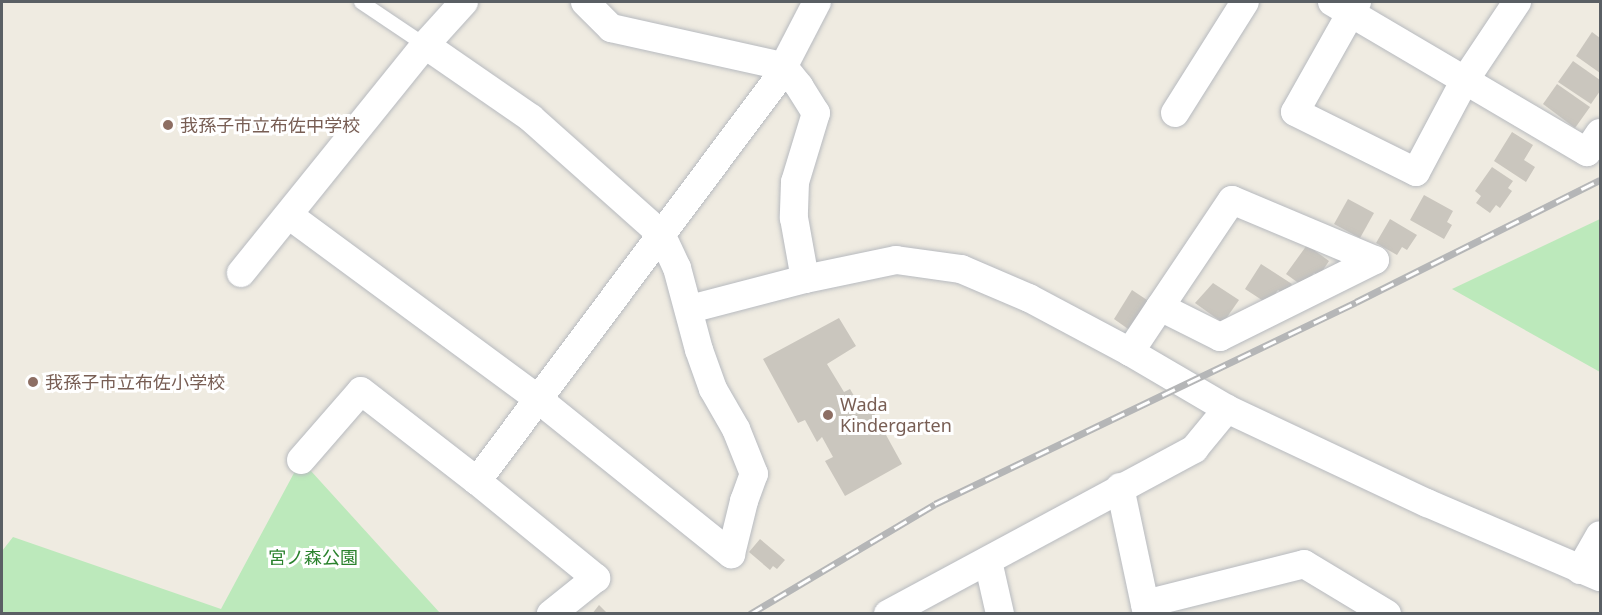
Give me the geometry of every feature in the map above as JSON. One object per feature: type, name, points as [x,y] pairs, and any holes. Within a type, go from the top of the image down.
[{"type":"street","points":[[241,273],[290,216],[425,45],[464,2]]},
{"type":"street","points":[[585,2],[611,28],[783,66],[816,113],[795,182],[794,218],[805,279]]},
{"type":"street","points":[[477,481],[776,81],[817,2]]},
{"type":"street","points":[[1175,113],[1245,2]]},
{"type":"street","points":[[1517,2],[1465,80],[1416,172],[1295,112],[1346,5],[1465,80],[1587,152],[1600,133]]},
{"type":"street","points":[[290,216],[538,399],[731,554],[744,501],[754,474],[736,429],[713,389],[699,350],[690,309],[677,268],[661,234],[531,118],[425,45]]},
{"type":"street","points":[[1130,352],[1160,307],[1232,200],[1375,260],[1220,337],[1160,307]]},
{"type":"street","points":[[690,309],[805,279],[896,260],[961,269],[1029,298],[1130,352],[1227,409],[1427,503],[1590,574],[1600,535]]},
{"type":"street","points":[[301,460],[361,391],[477,481],[596,578],[552,614]]},
{"type":"street","points":[[888,614],[1194,449],[1209,435],[1227,409]]},
{"type":"street","points":[[1120,487],[1146,609],[1304,564],[1387,614]]},
{"type":"street","points":[[988,561],[1000,614]]},
{"type":"lane","points":[[361,2],[425,45]]},
{"type":"green space","points":[[1600,219],[1600,372],[1452,289]]},
{"type":"green space","name":"宮ノ森公園","points":[[301,460],[440,613],[2,614],[2,551],[13,537],[221,609]]},
{"type":"building","points":[[1592,32],[1600,38],[1600,73],[1576,56]]},
{"type":"building","points":[[1573,61],[1600,80],[1600,91],[1591,104],[1558,82]]},
{"type":"building","points":[[1557,84],[1590,107],[1575,128],[1543,104]]},
{"type":"building","points":[[1512,132],[1533,145],[1524,160],[1535,167],[1526,182],[1494,161]]},
{"type":"building","points":[[1492,167],[1513,181],[1508,188],[1512,191],[1500,208],[1496,205],[1490,213],[1476,203],[1481,196],[1475,191]]},
{"type":"building","points":[[1424,195],[1453,211],[1447,222],[1452,225],[1444,239],[1410,220]]},
{"type":"building","points":[[1348,199],[1374,213],[1360,238],[1334,224]]},
{"type":"building","points":[[1390,219],[1417,235],[1407,250],[1402,247],[1397,255],[1376,243]]},
{"type":"building","points":[[1307,245],[1329,261],[1319,276],[1314,273],[1304,287],[1286,274]]},
{"type":"building","points":[[1261,264],[1292,284],[1285,295],[1278,290],[1268,304],[1245,289]]},
{"type":"building","points":[[1213,283],[1239,300],[1223,323],[1195,303]]},
{"type":"building","points":[[1132,290],[1150,302],[1131,331],[1114,319]]},
{"type":"building","points":[[839,318],[856,346],[827,364],[844,392],[850,389],[861,408],[869,404],[902,464],[845,496],[825,461],[833,457],[822,437],[817,442],[805,420],[798,423],[763,359]]},
{"type":"building","points":[[760,539],[785,560],[777,569],[773,566],[770,570],[749,552]]},
{"type":"building","points":[[599,605],[608,614],[592,614]]},
{"type":"railway","points":[[750,614],[935,504],[1356,302],[1600,180]]},
{"type":"place","name":"我孫子市立布佐中学校","points":[[168,125]]},
{"type":"place","name":"我孫子市立布佐小学校","points":[[33,382]]},
{"type":"place","name":"Wada Kindergarten","points":[[828,415]]}]
